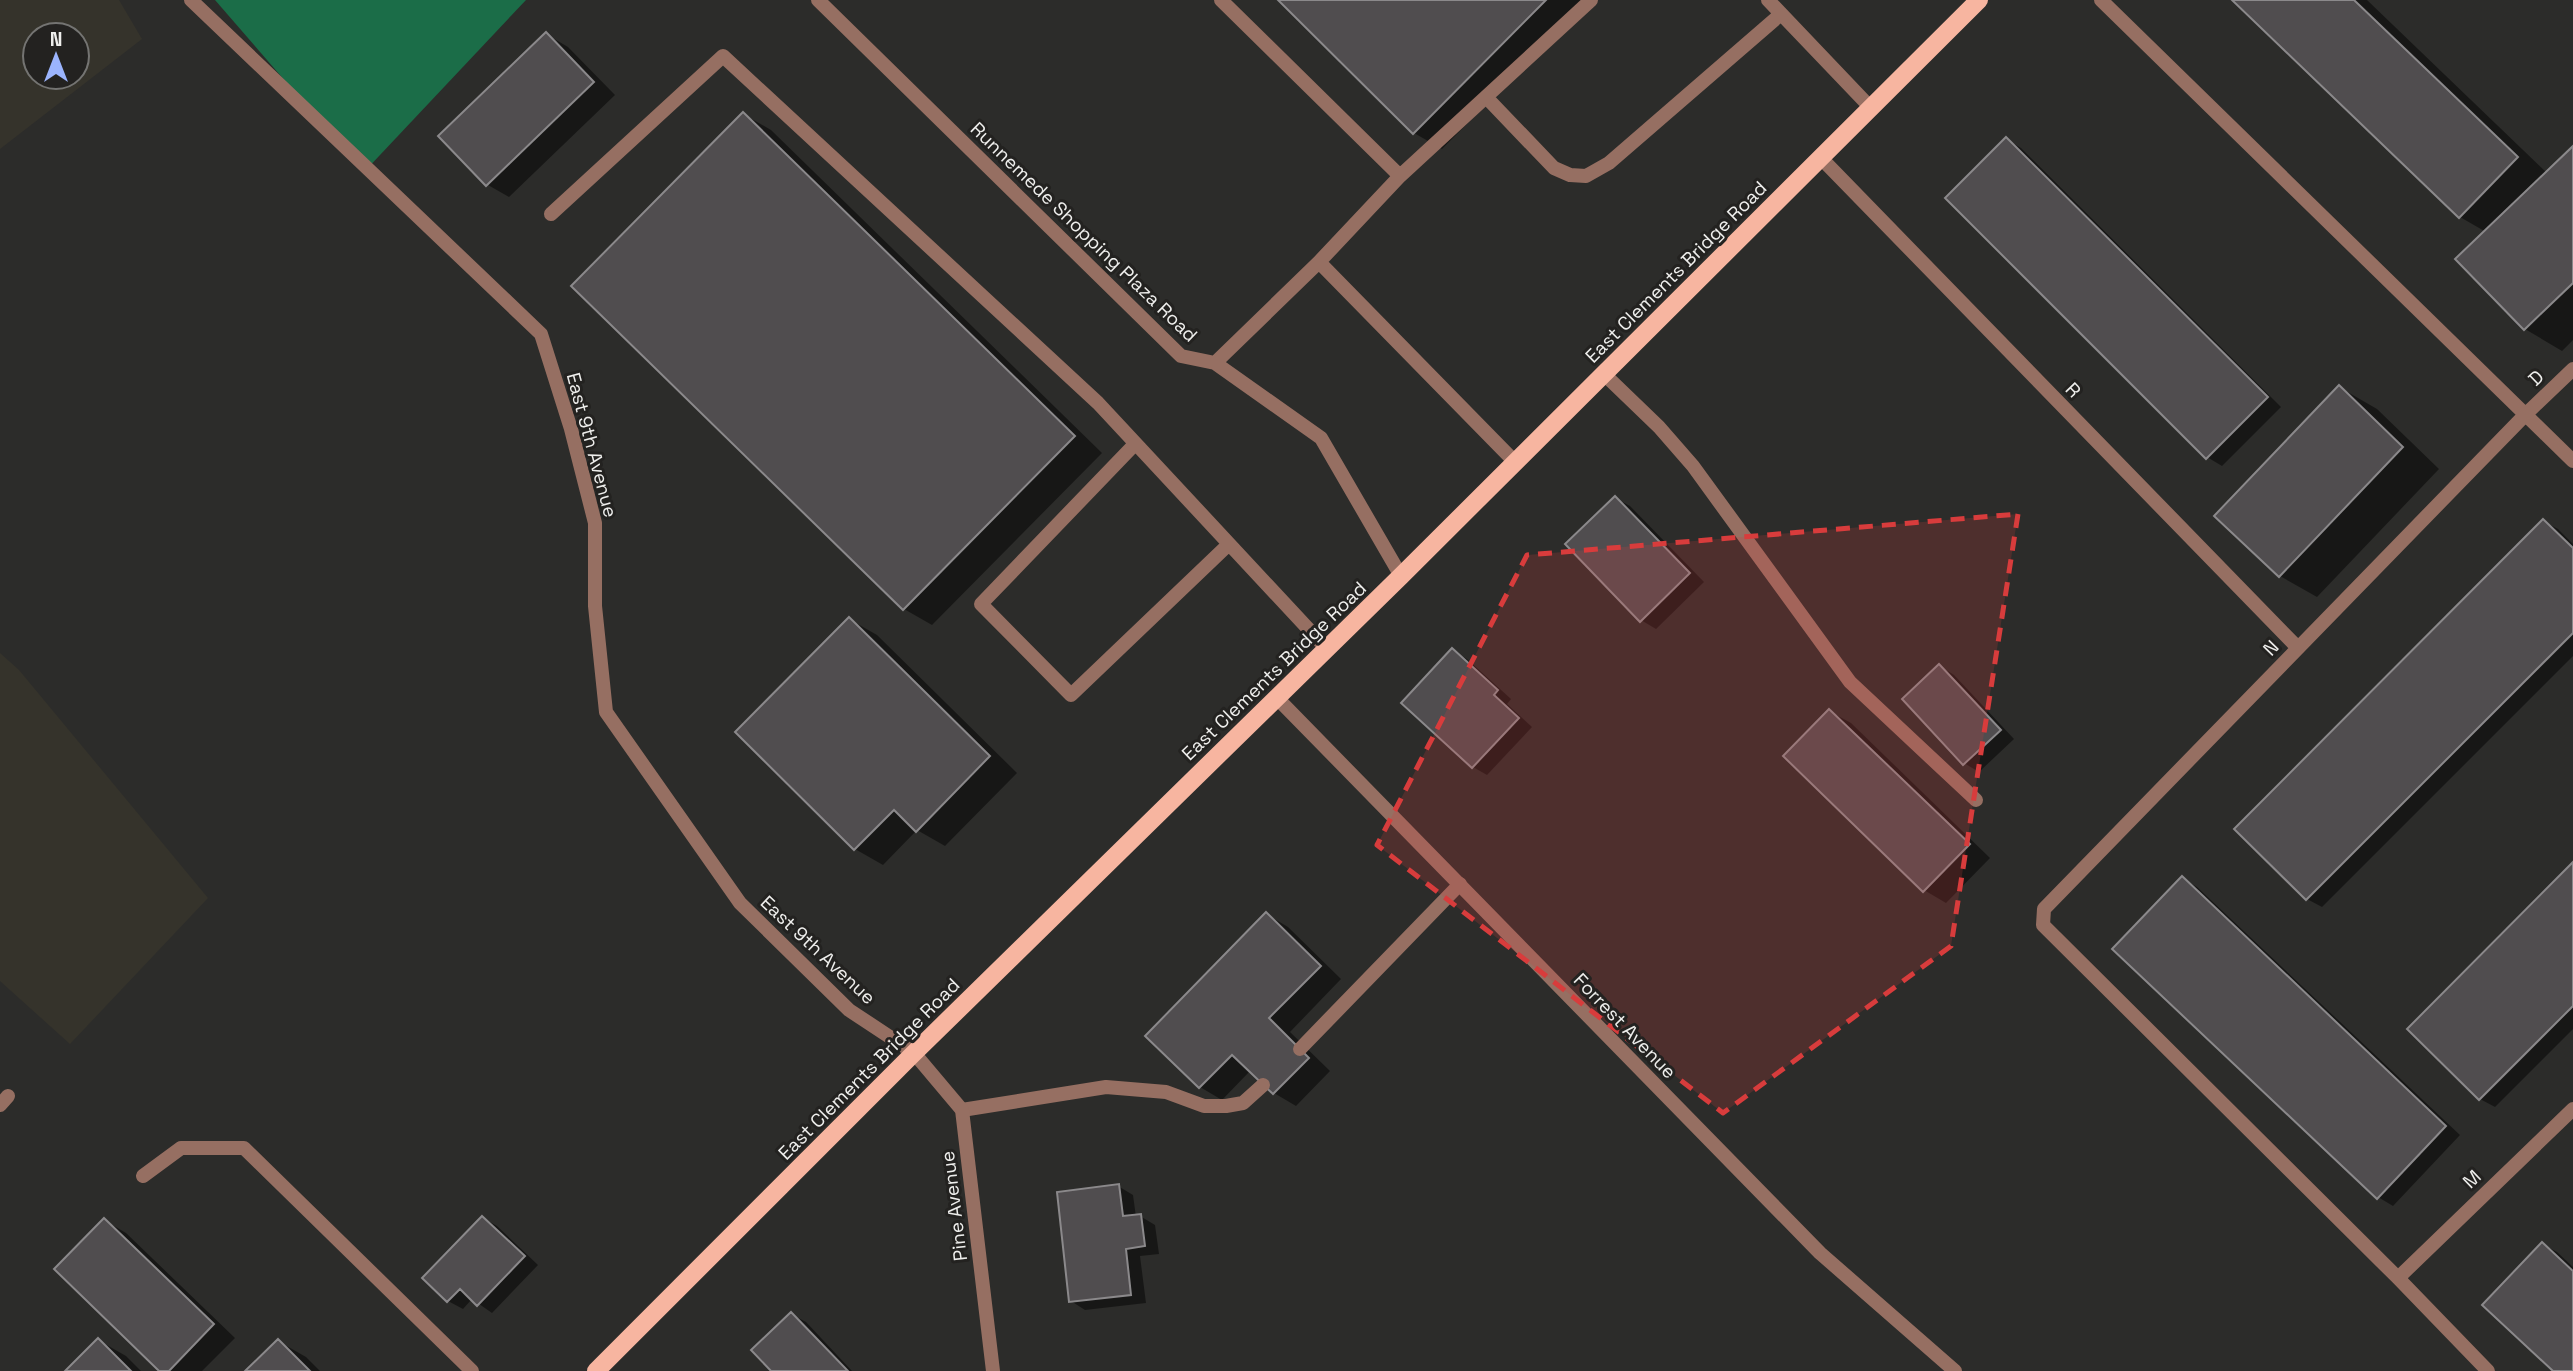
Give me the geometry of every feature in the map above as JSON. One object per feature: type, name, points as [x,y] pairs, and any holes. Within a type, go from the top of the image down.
[{"type":"main road","name":"East Clements Bridge Road","points":[[596,1371],[1401,576],[1979,0]]},
{"type":"street","name":"East 9th Avenue","points":[[191,0],[541,334],[571,429],[595,523],[595,606],[606,712],[740,903],[849,1010],[914,1054]]},
{"type":"street","name":"Runnemede Shopping Plaza Road","points":[[818,0],[1181,356],[1215,363],[1321,438],[1401,576]]},
{"type":"street","points":[[1221,0],[1400,176]]},
{"type":"street","points":[[1215,363],[1319,262],[1400,176],[1591,0]]},
{"type":"street","points":[[1768,0],[1871,108]]},
{"type":"street","points":[[2101,0],[2573,461]]},
{"type":"street","points":[[1486,97],[1554,168],[1570,175],[1586,176],[1609,163],[1781,14]]},
{"type":"street","points":[[551,214],[723,57],[1098,403],[1326,649]]},
{"type":"street","name":"R","points":[[1821,159],[2298,648]]},
{"type":"street","points":[[1319,262],[1515,462]]},
{"type":"street","name":"D","points":[[2526,414],[2573,369]]},
{"type":"street","points":[[1604,374],[1659,427],[1693,466],[1850,682],[1976,800]]},
{"type":"street","name":"N","points":[[2398,1278],[2043,925],[2044,909],[2526,414]]},
{"type":"street","points":[[1135,444],[981,604],[1071,695],[1229,544]]},
{"type":"street","name":"Forrest Avenue","points":[[1277,698],[1820,1253],[1955,1371]]},
{"type":"street","points":[[1300,1049],[1460,884]]},
{"type":"street","points":[[914,1054],[962,1110],[1106,1087],[1167,1092],[1204,1105],[1226,1105],[1243,1102],[1263,1085]]},
{"type":"street","name":"M","points":[[2398,1278],[2573,1109]]},
{"type":"street","name":"Pine Avenue","points":[[962,1110],[993,1371]]},
{"type":"street","points":[[143,1176],[181,1148],[244,1148],[472,1371]]},
{"type":"street","points":[[2398,1278],[2488,1371]]},
{"type":"highlighted area","points":[[2018,514],[1951,946],[1723,1113],[1377,845],[1527,555]]},
{"type":"shaded area","points":[[0,0],[119,0],[142,39],[91,79],[91,21],[21,21],[21,91],[75,91],[0,149]]},
{"type":"shaded area","points":[[0,653],[19,670],[208,898],[70,1044],[0,981]]},
{"type":"green space","points":[[215,0],[526,0],[364,172]]},
{"type":"building","points":[[1278,0],[1546,0],[1413,134]]},
{"type":"building","points":[[2232,0],[2354,0],[2518,157],[2459,218]]},
{"type":"building","points":[[546,32],[594,82],[486,186],[438,136]]},
{"type":"building","points":[[743,112],[1075,436],[903,610],[571,286]]},
{"type":"building","points":[[2006,137],[2268,397],[2206,459],[1945,198]]},
{"type":"building","points":[[2573,146],[2573,283],[2524,330],[2455,259]]},
{"type":"building","points":[[2339,385],[2403,447],[2279,577],[2214,516]]},
{"type":"building","points":[[1615,496],[1690,573],[1640,622],[1565,544]]},
{"type":"building","points":[[2543,519],[2573,548],[2573,633],[2306,900],[2234,829]]},
{"type":"building","points":[[849,617],[990,756],[916,832],[894,810],[854,850],[735,732]]},
{"type":"building","points":[[1452,648],[1498,690],[1494,695],[1519,718],[1472,768],[1401,703]]},
{"type":"building","points":[[1939,664],[2001,730],[1963,765],[1902,699]]},
{"type":"building","points":[[1829,709],[1970,844],[1923,892],[1783,756]]},
{"type":"building","points":[[2573,862],[2573,1006],[2479,1100],[2407,1029]]},
{"type":"building","points":[[2182,876],[2446,1126],[2377,1199],[2112,949]]},
{"type":"building","points":[[1266,912],[1321,966],[1269,1018],[1309,1058],[1273,1094],[1232,1055],[1199,1088],[1145,1036]]},
{"type":"building","points":[[1119,1184],[1123,1216],[1141,1214],[1145,1246],[1126,1249],[1131,1295],[1069,1302],[1057,1192]]},
{"type":"building","points":[[482,1216],[525,1256],[477,1306],[460,1289],[447,1302],[422,1278]]},
{"type":"building","points":[[104,1218],[214,1324],[169,1371],[159,1371],[54,1269]]},
{"type":"building","points":[[2542,1242],[2573,1271],[2573,1371],[2553,1371],[2482,1305]]},
{"type":"building","points":[[791,1312],[848,1371],[771,1371],[751,1350]]},
{"type":"building","points":[[98,1338],[131,1371],[65,1371]]},
{"type":"building","points":[[278,1339],[310,1371],[245,1371]]}]
